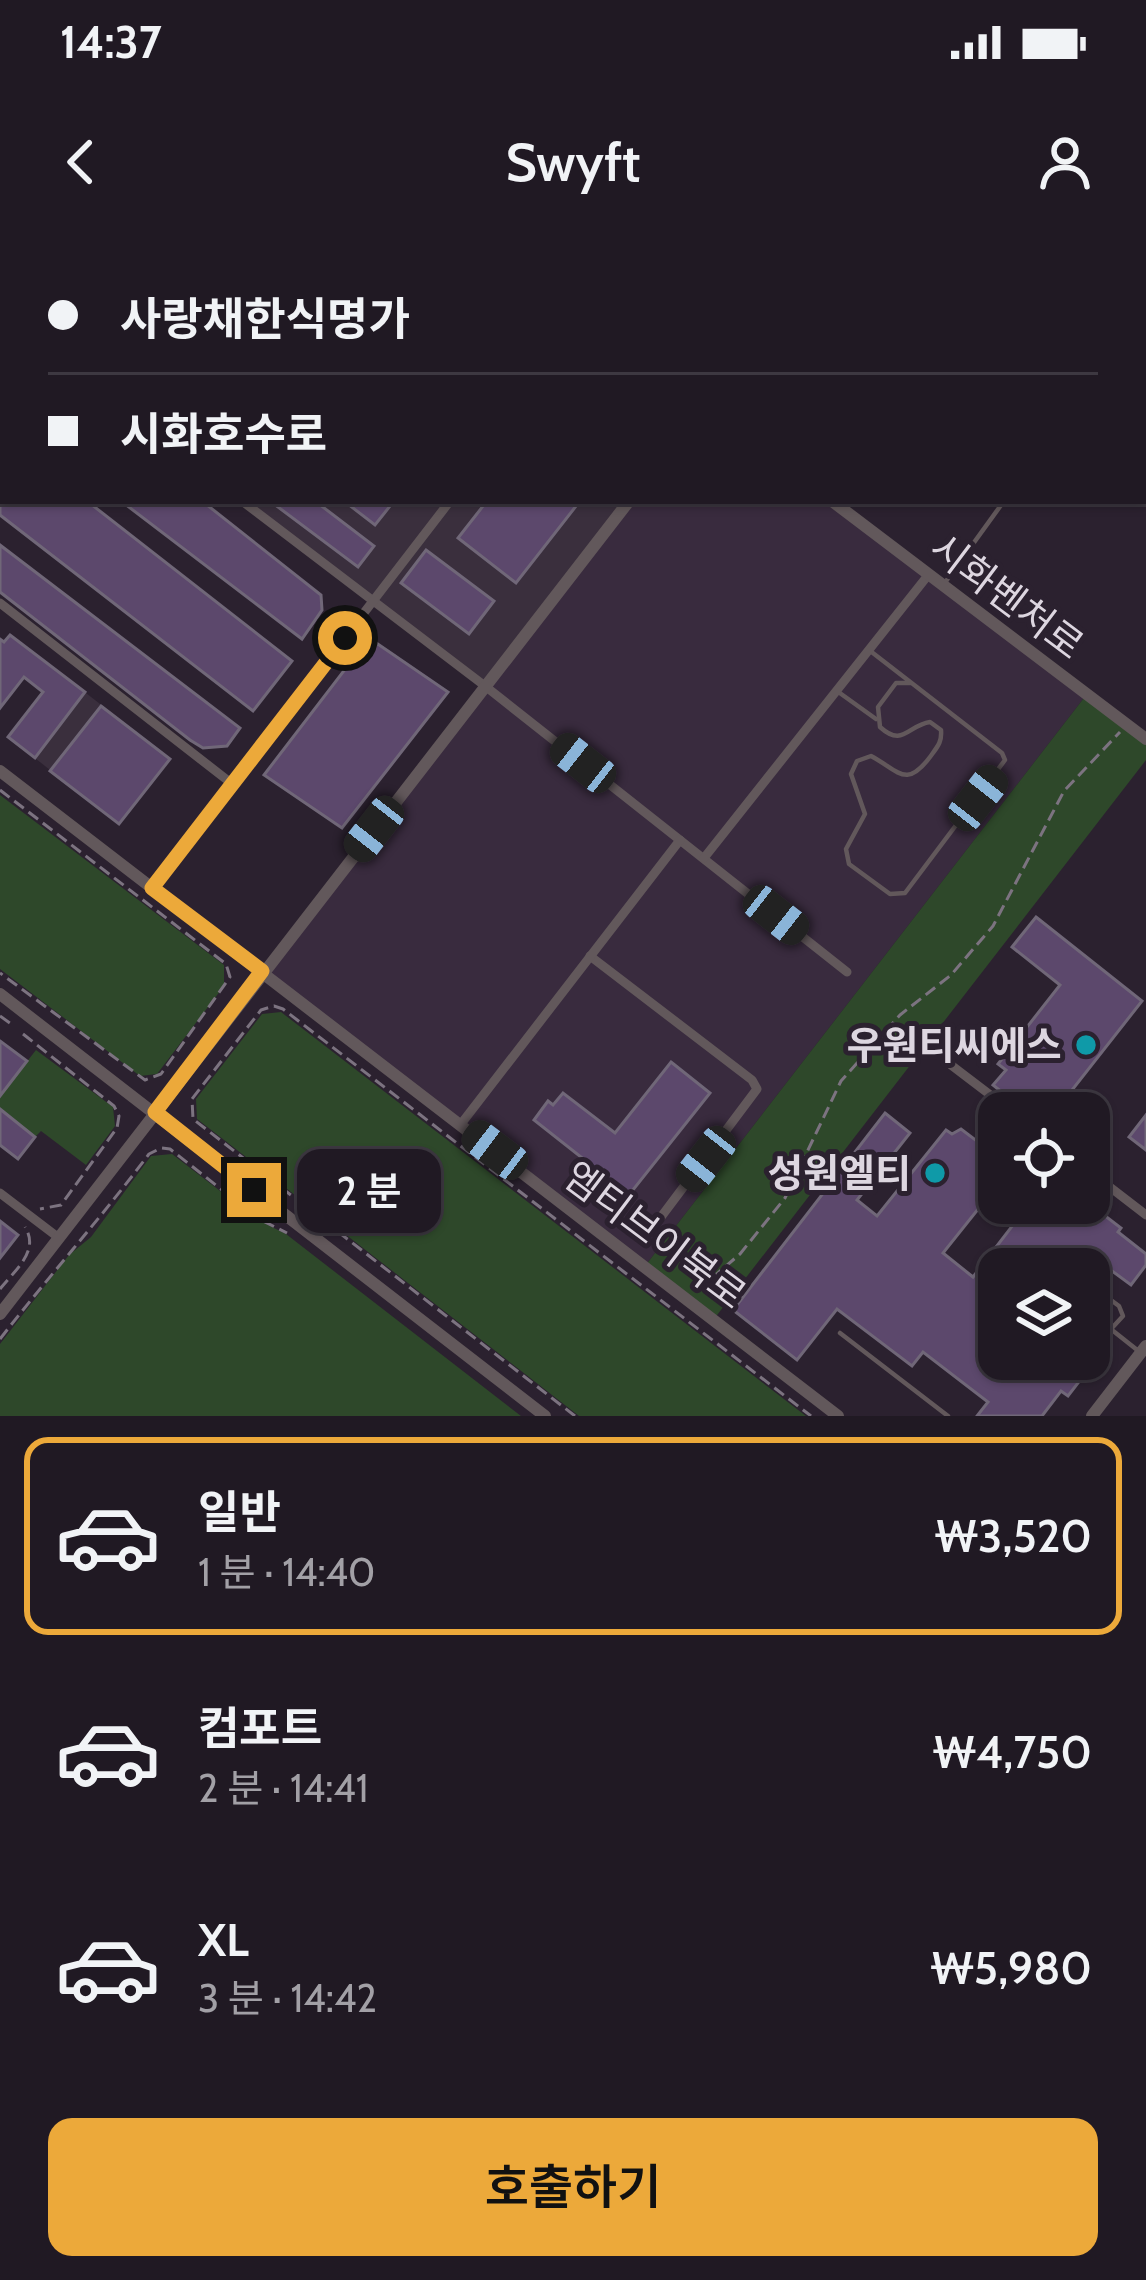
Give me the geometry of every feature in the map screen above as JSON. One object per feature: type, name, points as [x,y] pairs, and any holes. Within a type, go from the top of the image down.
[{"type":"street","points":[[246,504],[847,972]]},
{"type":"street","points":[[152,888],[448,504]]},
{"type":"street","points":[[0,1315],[627,504]]},
{"type":"street","name":"시화벤처로","points":[[836,504],[1146,739]]},
{"type":"street","points":[[704,859],[929,574]]},
{"type":"street","points":[[0,603],[231,783]]},
{"type":"street","name":"엠티브이북로","points":[[0,771],[838,1416]]},
{"type":"street","points":[[460,1124],[680,840]]},
{"type":"street","points":[[590,956],[752,1080],[757,1089],[656,1225]]},
{"type":"street","points":[[0,994],[545,1416]]},
{"type":"street","points":[[951,1065],[986,1092]]},
{"type":"street","points":[[1110,1187],[1146,1215]]},
{"type":"street","points":[[0,1193],[59,1238]]},
{"type":"street","points":[[1092,1416],[1143,1349]]},
{"type":"lane","points":[[943,585],[1002,504]]},
{"type":"lane","points":[[836,691],[895,737],[908,736],[917,725],[930,722],[943,736],[922,768],[910,776],[896,773],[871,756],[852,766],[851,782],[866,814],[846,849],[846,858],[890,894],[898,895],[905,892],[1005,760],[869,650]]},
{"type":"lane","points":[[878,721],[878,706],[896,683],[911,683]]},
{"type":"lane","points":[[1110,1301],[1123,1312],[1112,1330],[1143,1349]]},
{"type":"lane","points":[[840,1333],[948,1416]]},
{"type":"path","points":[[687,1297],[715,1279],[765,1225],[804,1165],[842,1082],[900,1015],[951,975],[977,947],[1005,907],[1064,791],[1126,723]]},
{"type":"path","points":[[0,790],[229,964],[230,977],[227,992],[160,1078],[140,1081],[0,973]]},
{"type":"path","points":[[574,1416],[191,1122],[189,1100],[256,1012],[269,1006],[284,1008],[811,1416]]},
{"type":"path","points":[[0,1016],[14,1026]]},
{"type":"path","points":[[23,1034],[119,1106],[121,1125],[61,1204],[45,1210],[36,1207]]},
{"type":"path","points":[[0,1339],[152,1150],[172,1146],[259,1219],[289,1234]]},
{"type":"path","points":[[0,1289],[31,1250],[24,1226]]},
{"type":"shaded area","points":[[248,504],[627,504],[485,686]]},
{"type":"shaded area","points":[[627,504],[836,504],[1087,694],[645,1266],[262,971]]},
{"type":"shaded area","points":[[58,671],[170,759],[119,824],[8,737]]},
{"type":"green space","points":[[1087,694],[1146,739],[1146,760],[714,1319],[645,1266]]},
{"type":"green space","points":[[0,795],[224,965],[224,986],[157,1074],[140,1076],[0,969]]},
{"type":"green space","points":[[281,1012],[806,1416],[579,1416],[197,1119],[196,1099],[262,1014]]},
{"type":"green space","points":[[36,1050],[113,1107],[115,1126],[86,1165],[41,1131],[35,1137],[0,1109],[0,1096]]},
{"type":"green space","points":[[172,1154],[258,1220],[286,1234],[521,1416],[0,1416],[0,1344],[69,1255],[91,1237],[151,1156]]},
{"type":"building","points":[[0,504],[91,504],[292,661],[253,711],[0,515]]},
{"type":"building","points":[[125,504],[206,504],[321,595],[322,610],[302,639]]},
{"type":"building","points":[[274,504],[319,504],[374,546],[358,567]]},
{"type":"building","points":[[348,504],[392,504],[375,525]]},
{"type":"building","points":[[485,504],[578,504],[516,583],[458,538]]},
{"type":"building","points":[[0,545],[240,728],[227,746],[203,748],[190,740],[0,592]]},
{"type":"building","points":[[426,550],[494,601],[469,634],[401,583]]},
{"type":"building","points":[[10,635],[85,692],[35,758],[8,737],[43,692],[24,677],[0,708],[0,639],[4,642]]},
{"type":"building","points":[[369,638],[448,692],[342,828],[264,775]]},
{"type":"building","points":[[101,706],[170,759],[119,824],[50,771]]},
{"type":"building","points":[[1036,917],[1142,1001],[1070,1092],[1002,1092],[993,1085],[1006,1070],[998,1064],[1060,985],[1012,947]]},
{"type":"building","points":[[0,1041],[27,1061],[0,1096]]},
{"type":"building","points":[[671,1062],[710,1093],[629,1195],[534,1120],[548,1101],[553,1105],[563,1093],[615,1133]]},
{"type":"building","points":[[0,1109],[35,1137],[18,1159],[0,1145]]},
{"type":"building","points":[[885,1113],[910,1133],[857,1200],[877,1216],[946,1130],[952,1134],[961,1129],[978,1142],[978,1209],[943,1253],[973,1277],[978,1271],[978,1380],[1080,1380],[1068,1396],[1061,1391],[1042,1416],[977,1416],[988,1402],[923,1352],[912,1366],[837,1309],[797,1360],[733,1310]]},
{"type":"building","points":[[1146,1115],[1146,1150],[1129,1137]]},
{"type":"building","points":[[1110,1220],[1146,1254],[1146,1265],[1131,1285],[1110,1269],[1110,1248],[995,1248],[1014,1224],[1110,1224]]},
{"type":"building","points":[[0,1221],[18,1235],[0,1258]]},
{"type":"place","name":"우원티씨에스","points":[[1086,1045]]},
{"type":"place","name":"성원엘티","points":[[935,1173]]},
{"type":"route","points":[[254,1190],[155,1112],[262,971],[152,888],[345,638]]}]
